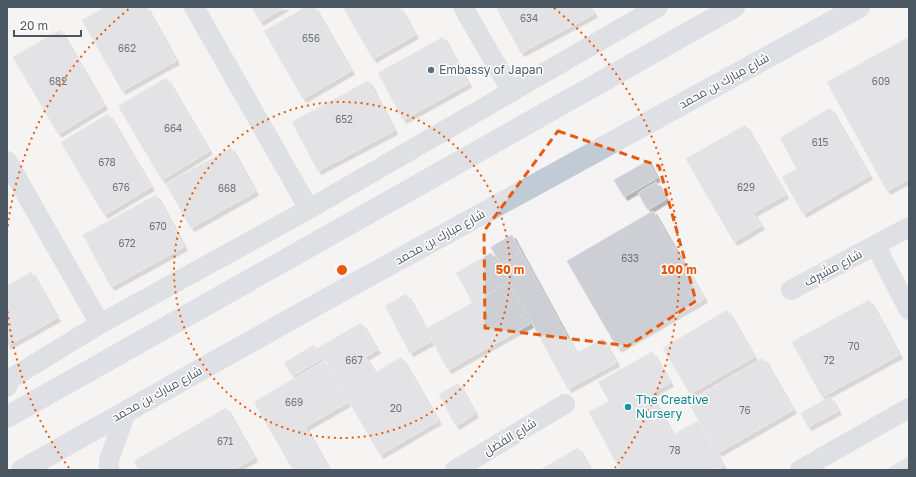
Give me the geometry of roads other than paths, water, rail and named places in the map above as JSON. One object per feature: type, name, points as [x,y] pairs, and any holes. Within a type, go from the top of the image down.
[{"type":"main road","points":[[7,417],[734,7]]},
{"type":"main road","name":"شارع مبارك بن محمد","points":[[22,470],[346,288],[859,7]]},
{"type":"street","points":[[194,7],[309,209]]},
{"type":"street","points":[[463,7],[512,92]]},
{"type":"street","points":[[7,387],[10,379],[100,324],[309,209],[512,92],[648,9]]},
{"type":"street","points":[[7,161],[100,324]]},
{"type":"street","name":"شارع مشَيرِف","points":[[791,290],[909,227]]},
{"type":"street","name":"شارع مشَيرِف","points":[[875,246],[909,310]]},
{"type":"street","name":"شارع الفَضل","points":[[455,470],[565,404]]},
{"type":"street","points":[[800,470],[909,408]]},
{"type":"street","points":[[109,470],[109,460],[126,412]]},
{"type":"place","name":"Embassy of Japan","points":[[431,70]]},
{"type":"place","name":"The Creative Nursery","points":[[628,407]]}]
